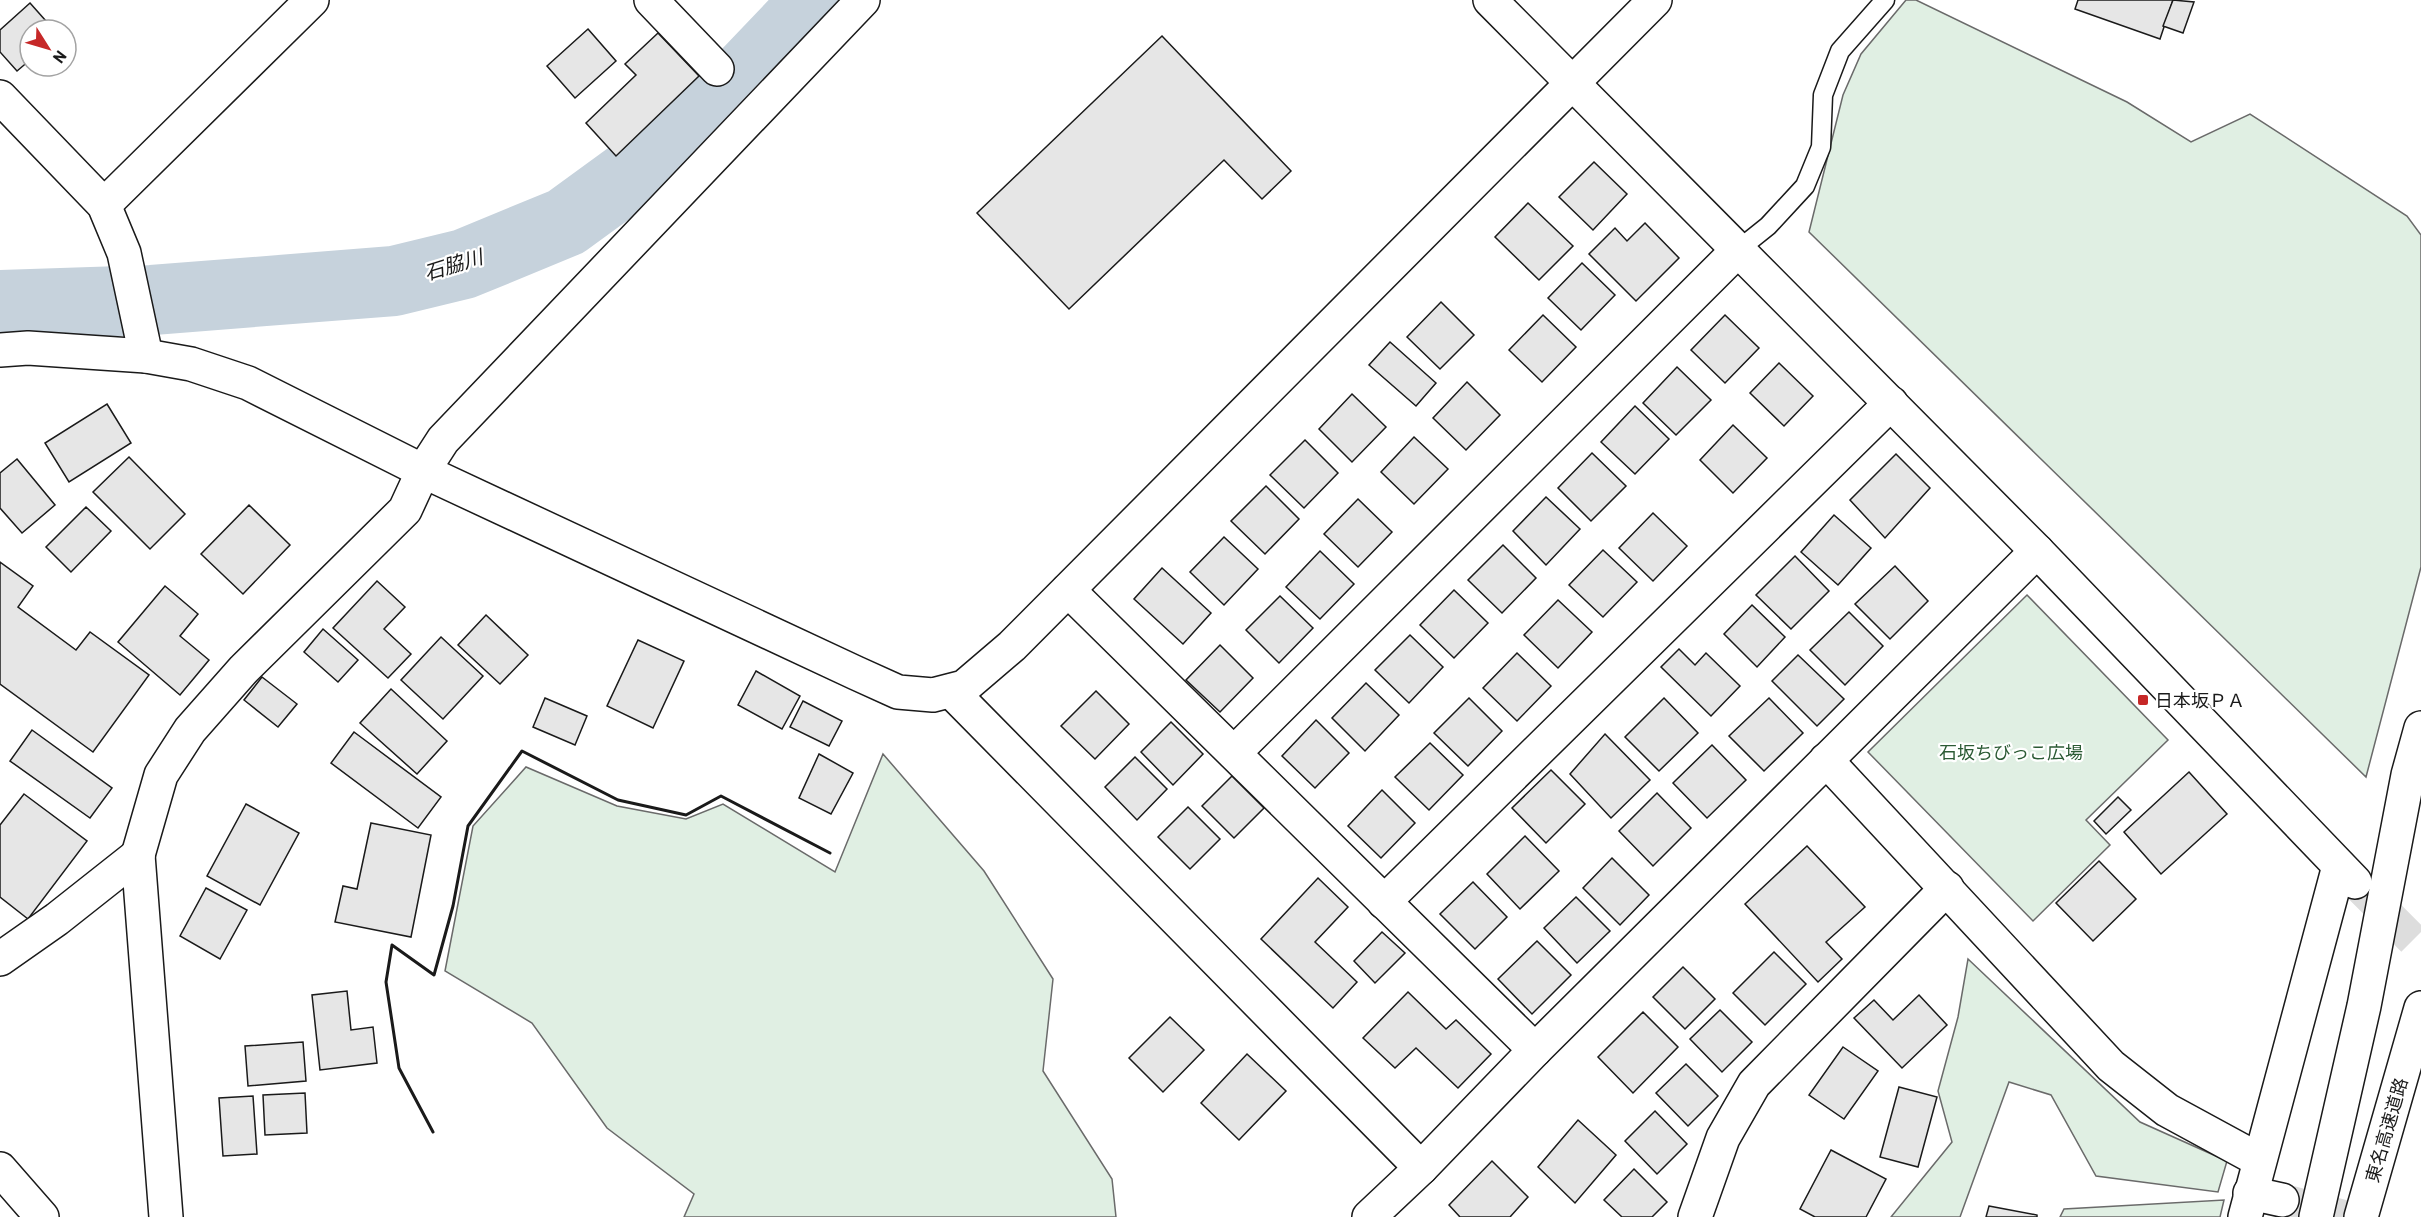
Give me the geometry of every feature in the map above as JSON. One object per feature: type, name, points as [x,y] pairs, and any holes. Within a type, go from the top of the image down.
[{"type":"main road","points":[[104,205],[312,0]]},
{"type":"main road","points":[[651,0],[717,69]]},
{"type":"main road","points":[[166,1217],[138,855],[161,775],[190,730],[244,669],[405,510],[423,471],[443,440],[864,0]]},
{"type":"main road","points":[[1490,0],[2037,551],[2347,874],[2259,1160],[2248,1205],[2282,1200]]},
{"type":"main road","points":[[0,350],[28,348],[146,356],[191,364],[248,383],[423,471],[898,692],[933,695],[964,687],[1004,653],[1655,0]]},
{"type":"main road","points":[[0,97],[104,205],[124,253],[146,356]]},
{"type":"main road","points":[[1234,753],[1738,250]]},
{"type":"main road","points":[[1384,902],[1890,403]]},
{"type":"main road","points":[[1369,1217],[1421,1168],[1535,1050],[2037,551]]},
{"type":"main road","points":[[1068,590],[1535,1050]]},
{"type":"main road","points":[[951,691],[1421,1168]]},
{"type":"main road","points":[[2316,1217],[2364,1006],[2408,775],[2421,728]]},
{"type":"main road","points":[[1826,760],[2110,1066],[2167,1110],[2259,1160]]},
{"type":"main road","points":[[0,959],[57,919],[138,855]]},
{"type":"main road","points":[[1695,1217],[1723,1138],[1754,1084],[1947,888]]},
{"type":"main road","name":"東名高速道路","points":[[2361,1217],[2421,1008]]},
{"type":"main road","points":[[0,1169],[42,1217]]},
{"type":"lane","points":[[1738,250],[1768,226],[1805,186],[1821,147],[1823,95],[1840,51],[1885,0]]},
{"type":"green space","points":[[1906,0],[1916,0],[2127,102],[2191,142],[2250,114],[2407,216],[2421,235],[2421,567],[2366,777],[1809,232],[1843,95],[1861,54]]},
{"type":"green space","name":"石坂ちびっこ広場","points":[[2027,595],[2168,740],[2086,820],[2110,845],[2033,921],[1868,752]]},
{"type":"green space","points":[[883,754],[984,871],[1053,979],[1043,1071],[1112,1179],[1116,1217],[684,1217],[694,1194],[607,1128],[532,1023],[445,971],[473,826],[526,767],[617,806],[686,819],[723,804],[835,872]]},
{"type":"green space","points":[[1968,959],[2140,1122],[2227,1161],[2218,1192],[2096,1176],[2051,1095],[2009,1082],[1960,1217],[1891,1217],[1952,1142],[1938,1091],[1958,1017]]},
{"type":"green space","points":[[2224,1200],[2220,1217],[2060,1217],[2064,1209]]},
{"type":"shaded area","points":[[179,277],[211,309],[195,315],[0,318],[0,284]]},
{"type":"building","points":[[2078,0],[2173,0],[2160,39],[2075,9]]},
{"type":"building","points":[[2173,0],[2194,2],[2183,33],[2163,26]]},
{"type":"building","points":[[30,3],[43,18],[18,18],[17,71],[0,52],[0,30]]},
{"type":"building","points":[[588,29],[616,61],[575,98],[547,66]]},
{"type":"building","points":[[658,33],[699,76],[616,156],[586,123],[636,75],[625,64]]},
{"type":"building","points":[[1162,36],[1291,171],[1262,199],[1224,160],[1069,309],[977,213]]},
{"type":"building","points":[[1594,162],[1627,194],[1593,230],[1559,197]]},
{"type":"building","points":[[1528,203],[1573,246],[1539,280],[1495,237]]},
{"type":"building","points":[[1645,223],[1679,258],[1636,301],[1589,254],[1615,228],[1627,241]]},
{"type":"building","points":[[1582,263],[1615,295],[1581,330],[1548,298]]},
{"type":"building","points":[[1441,302],[1474,335],[1440,369],[1407,337]]},
{"type":"building","points":[[1543,315],[1576,347],[1542,382],[1509,350]]},
{"type":"building","points":[[1725,315],[1759,348],[1725,383],[1691,350]]},
{"type":"building","points":[[1390,342],[1436,383],[1416,406],[1369,365]]},
{"type":"building","points":[[1779,363],[1813,396],[1784,426],[1750,393]]},
{"type":"building","points":[[1677,367],[1711,400],[1676,435],[1643,403]]},
{"type":"building","points":[[1467,382],[1500,415],[1466,450],[1433,418]]},
{"type":"building","points":[[1352,394],[1386,427],[1352,462],[1319,429]]},
{"type":"building","points":[[107,404],[131,443],[69,482],[45,443]]},
{"type":"building","points":[[1635,406],[1669,439],[1635,474],[1601,442]]},
{"type":"building","points":[[1733,425],[1767,458],[1733,493],[1700,460]]},
{"type":"building","points":[[1414,437],[1448,469],[1414,504],[1381,472]]},
{"type":"building","points":[[1305,440],[1338,473],[1304,508],[1270,475]]},
{"type":"building","points":[[1592,453],[1626,486],[1591,521],[1558,488]]},
{"type":"building","points":[[1896,454],[1930,488],[1885,538],[1850,500]]},
{"type":"building","points":[[129,457],[185,514],[150,549],[93,492]]},
{"type":"building","points":[[17,459],[55,505],[22,533],[0,508],[0,473]]},
{"type":"building","points":[[1266,486],[1299,519],[1265,554],[1231,521]]},
{"type":"building","points":[[1546,497],[1580,529],[1546,565],[1513,531]]},
{"type":"building","points":[[1358,499],[1392,532],[1358,567],[1324,534]]},
{"type":"building","points":[[249,505],[290,545],[243,594],[201,554]]},
{"type":"building","points":[[86,507],[111,531],[71,572],[46,547]]},
{"type":"building","points":[[1653,513],[1687,546],[1653,581],[1619,548]]},
{"type":"building","points":[[1834,515],[1871,548],[1838,585],[1801,552]]},
{"type":"building","points":[[1224,537],[1258,569],[1224,605],[1190,572]]},
{"type":"building","points":[[1503,545],[1536,578],[1502,613],[1468,580]]},
{"type":"building","points":[[1603,550],[1637,582],[1603,617],[1569,585]]},
{"type":"building","points":[[1320,551],[1354,584],[1320,619],[1286,587]]},
{"type":"building","points":[[1795,556],[1829,591],[1791,629],[1756,595]]},
{"type":"building","points":[[0,562],[33,586],[18,607],[76,650],[90,632],[149,675],[93,752],[0,684]]},
{"type":"building","points":[[1895,566],[1928,601],[1890,639],[1855,604]]},
{"type":"building","points":[[1162,568],[1211,613],[1183,644],[1134,599]]},
{"type":"building","points":[[377,581],[405,607],[384,629],[411,654],[388,678],[333,628]]},
{"type":"building","points":[[165,586],[198,614],[180,636],[209,660],[180,695],[118,642]]},
{"type":"building","points":[[1454,590],[1488,623],[1454,658],[1420,625]]},
{"type":"building","points":[[1280,596],[1313,628],[1279,663],[1246,630]]},
{"type":"building","points":[[1558,600],[1592,632],[1558,668],[1524,635]]},
{"type":"building","points":[[1752,605],[1785,637],[1757,667],[1724,634]]},
{"type":"building","points":[[1849,612],[1883,646],[1845,685],[1810,650]]},
{"type":"building","points":[[486,615],[528,655],[500,684],[458,645]]},
{"type":"building","points":[[323,629],[358,660],[338,682],[304,652]]},
{"type":"building","points":[[1410,635],[1443,667],[1409,703],[1375,670]]},
{"type":"building","points":[[441,637],[483,676],[443,719],[401,680]]},
{"type":"building","points":[[638,640],[684,661],[653,728],[607,706]]},
{"type":"building","points":[[1220,645],[1253,678],[1220,712],[1186,680]]},
{"type":"building","points":[[1679,649],[1695,665],[1706,653],[1740,686],[1711,716],[1661,667]]},
{"type":"building","points":[[1517,653],[1551,686],[1517,721],[1483,688]]},
{"type":"building","points":[[1798,655],[1844,699],[1817,726],[1772,681]]},
{"type":"building","points":[[756,671],[800,696],[782,729],[738,705]]},
{"type":"building","points":[[262,677],[297,704],[278,727],[244,700]]},
{"type":"building","points":[[1366,683],[1399,715],[1365,751],[1332,718]]},
{"type":"building","points":[[391,689],[447,741],[417,774],[360,723]]},
{"type":"building","points":[[1096,691],[1129,724],[1095,759],[1061,726]]},
{"type":"building","points":[[545,698],[587,716],[575,745],[533,727]]},
{"type":"building","points":[[1469,698],[1502,731],[1468,766],[1434,733]]},
{"type":"building","points":[[1664,698],[1698,733],[1659,771],[1625,737]]},
{"type":"building","points":[[1769,698],[1803,733],[1764,771],[1729,736]]},
{"type":"building","points":[[803,701],[842,721],[829,746],[790,727]]},
{"type":"building","points":[[1316,720],[1349,753],[1315,788],[1282,756]]},
{"type":"building","points":[[1171,722],[1203,754],[1173,785],[1141,752]]},
{"type":"building","points":[[32,730],[112,788],[90,818],[10,761]]},
{"type":"building","points":[[354,732],[441,797],[418,828],[331,763]]},
{"type":"building","points":[[1605,734],[1650,780],[1611,818],[1570,774]]},
{"type":"building","points":[[1430,743],[1463,775],[1429,810],[1395,777]]},
{"type":"building","points":[[1712,745],[1746,780],[1707,818],[1673,783]]},
{"type":"building","points":[[819,754],[853,773],[831,814],[799,798]]},
{"type":"building","points":[[1135,757],[1167,789],[1137,820],[1105,787]]},
{"type":"building","points":[[1551,770],[1585,804],[1546,843],[1512,808]]},
{"type":"building","points":[[2189,772],[2227,814],[2161,874],[2124,832]]},
{"type":"building","points":[[1232,776],[1264,808],[1234,838],[1202,806]]},
{"type":"building","points":[[1382,790],[1415,823],[1381,858],[1348,826]]},
{"type":"building","points":[[1657,793],[1691,828],[1653,866],[1619,831]]},
{"type":"building","points":[[24,794],[87,841],[28,919],[0,897],[0,825]]},
{"type":"building","points":[[2118,797],[2131,810],[2106,834],[2094,821]]},
{"type":"building","points":[[246,804],[299,833],[260,905],[207,876]]},
{"type":"building","points":[[1188,807],[1220,839],[1190,869],[1158,837]]},
{"type":"building","points":[[371,823],[431,835],[411,937],[335,922],[343,886],[357,889]]},
{"type":"building","points":[[1525,836],[1559,871],[1520,909],[1487,874]]},
{"type":"building","points":[[1807,846],[1865,907],[1826,942],[1842,959],[1818,982],[1745,904]]},
{"type":"building","points":[[1612,858],[1649,895],[1620,925],[1583,888]]},
{"type":"building","points":[[2099,861],[2136,899],[2093,941],[2056,903]]},
{"type":"building","points":[[1318,878],[1348,907],[1315,942],[1357,982],[1333,1008],[1261,939]]},
{"type":"building","points":[[1473,882],[1507,917],[1475,949],[1440,914]]},
{"type":"building","points":[[206,888],[247,910],[220,959],[180,936]]},
{"type":"building","points":[[1576,897],[1610,931],[1577,963],[1544,928]]},
{"type":"building","points":[[1382,932],[1405,953],[1375,983],[1354,961]]},
{"type":"building","points":[[1537,941],[1571,975],[1532,1014],[1498,979]]},
{"type":"building","points":[[1774,952],[1806,984],[1765,1025],[1733,993]]},
{"type":"building","points":[[1683,967],[1715,999],[1685,1029],[1653,997]]},
{"type":"building","points":[[347,991],[351,1030],[373,1027],[377,1063],[320,1070],[312,995]]},
{"type":"building","points":[[1408,992],[1446,1029],[1456,1020],[1491,1054],[1458,1088],[1416,1048],[1395,1068],[1363,1038]]},
{"type":"building","points":[[1919,995],[1947,1025],[1902,1068],[1854,1018],[1874,1000],[1893,1020]]},
{"type":"building","points":[[1720,1010],[1752,1042],[1722,1072],[1690,1039]]},
{"type":"building","points":[[1643,1012],[1678,1047],[1633,1093],[1598,1057]]},
{"type":"building","points":[[1170,1017],[1204,1050],[1163,1092],[1129,1058]]},
{"type":"building","points":[[303,1042],[306,1081],[248,1086],[245,1046]]},
{"type":"building","points":[[1843,1047],[1878,1071],[1844,1119],[1809,1095]]},
{"type":"building","points":[[1247,1054],[1286,1091],[1239,1140],[1201,1103]]},
{"type":"building","points":[[1686,1064],[1718,1096],[1688,1126],[1656,1093]]},
{"type":"building","points":[[1899,1087],[1937,1097],[1918,1167],[1880,1157]]},
{"type":"building","points":[[305,1093],[307,1133],[265,1135],[263,1095]]},
{"type":"building","points":[[253,1096],[257,1154],[223,1156],[219,1098]]},
{"type":"building","points":[[1655,1111],[1687,1144],[1657,1174],[1625,1141]]},
{"type":"building","points":[[1578,1120],[1616,1155],[1575,1203],[1538,1167]]},
{"type":"building","points":[[1831,1150],[1886,1179],[1866,1217],[1815,1217],[1800,1209]]},
{"type":"building","points":[[1492,1161],[1528,1197],[1510,1217],[1460,1217],[1449,1205]]},
{"type":"building","points":[[1634,1169],[1667,1202],[1652,1217],[1622,1217],[1604,1200]]},
{"type":"building","points":[[1989,1206],[2037,1215],[2037,1217],[1986,1217]]},
{"type":"waterway","name":"石脇川","points":[[0,305],[152,300],[394,281],[464,264],[566,222],[695,128],[817,0]]},
{"type":"tunnel","points":[[2355,882],[2421,948]]},
{"type":"tunnel","points":[[2282,1200],[2346,1217]]},
{"type":"wall","points":[[433,1132],[399,1068],[386,982],[392,945],[434,975],[453,906],[468,826],[522,751],[618,800],[686,815],[721,796],[830,853]]},
{"type":"place","name":"日本坂ＰＡ","points":[[2143,700]]}]
